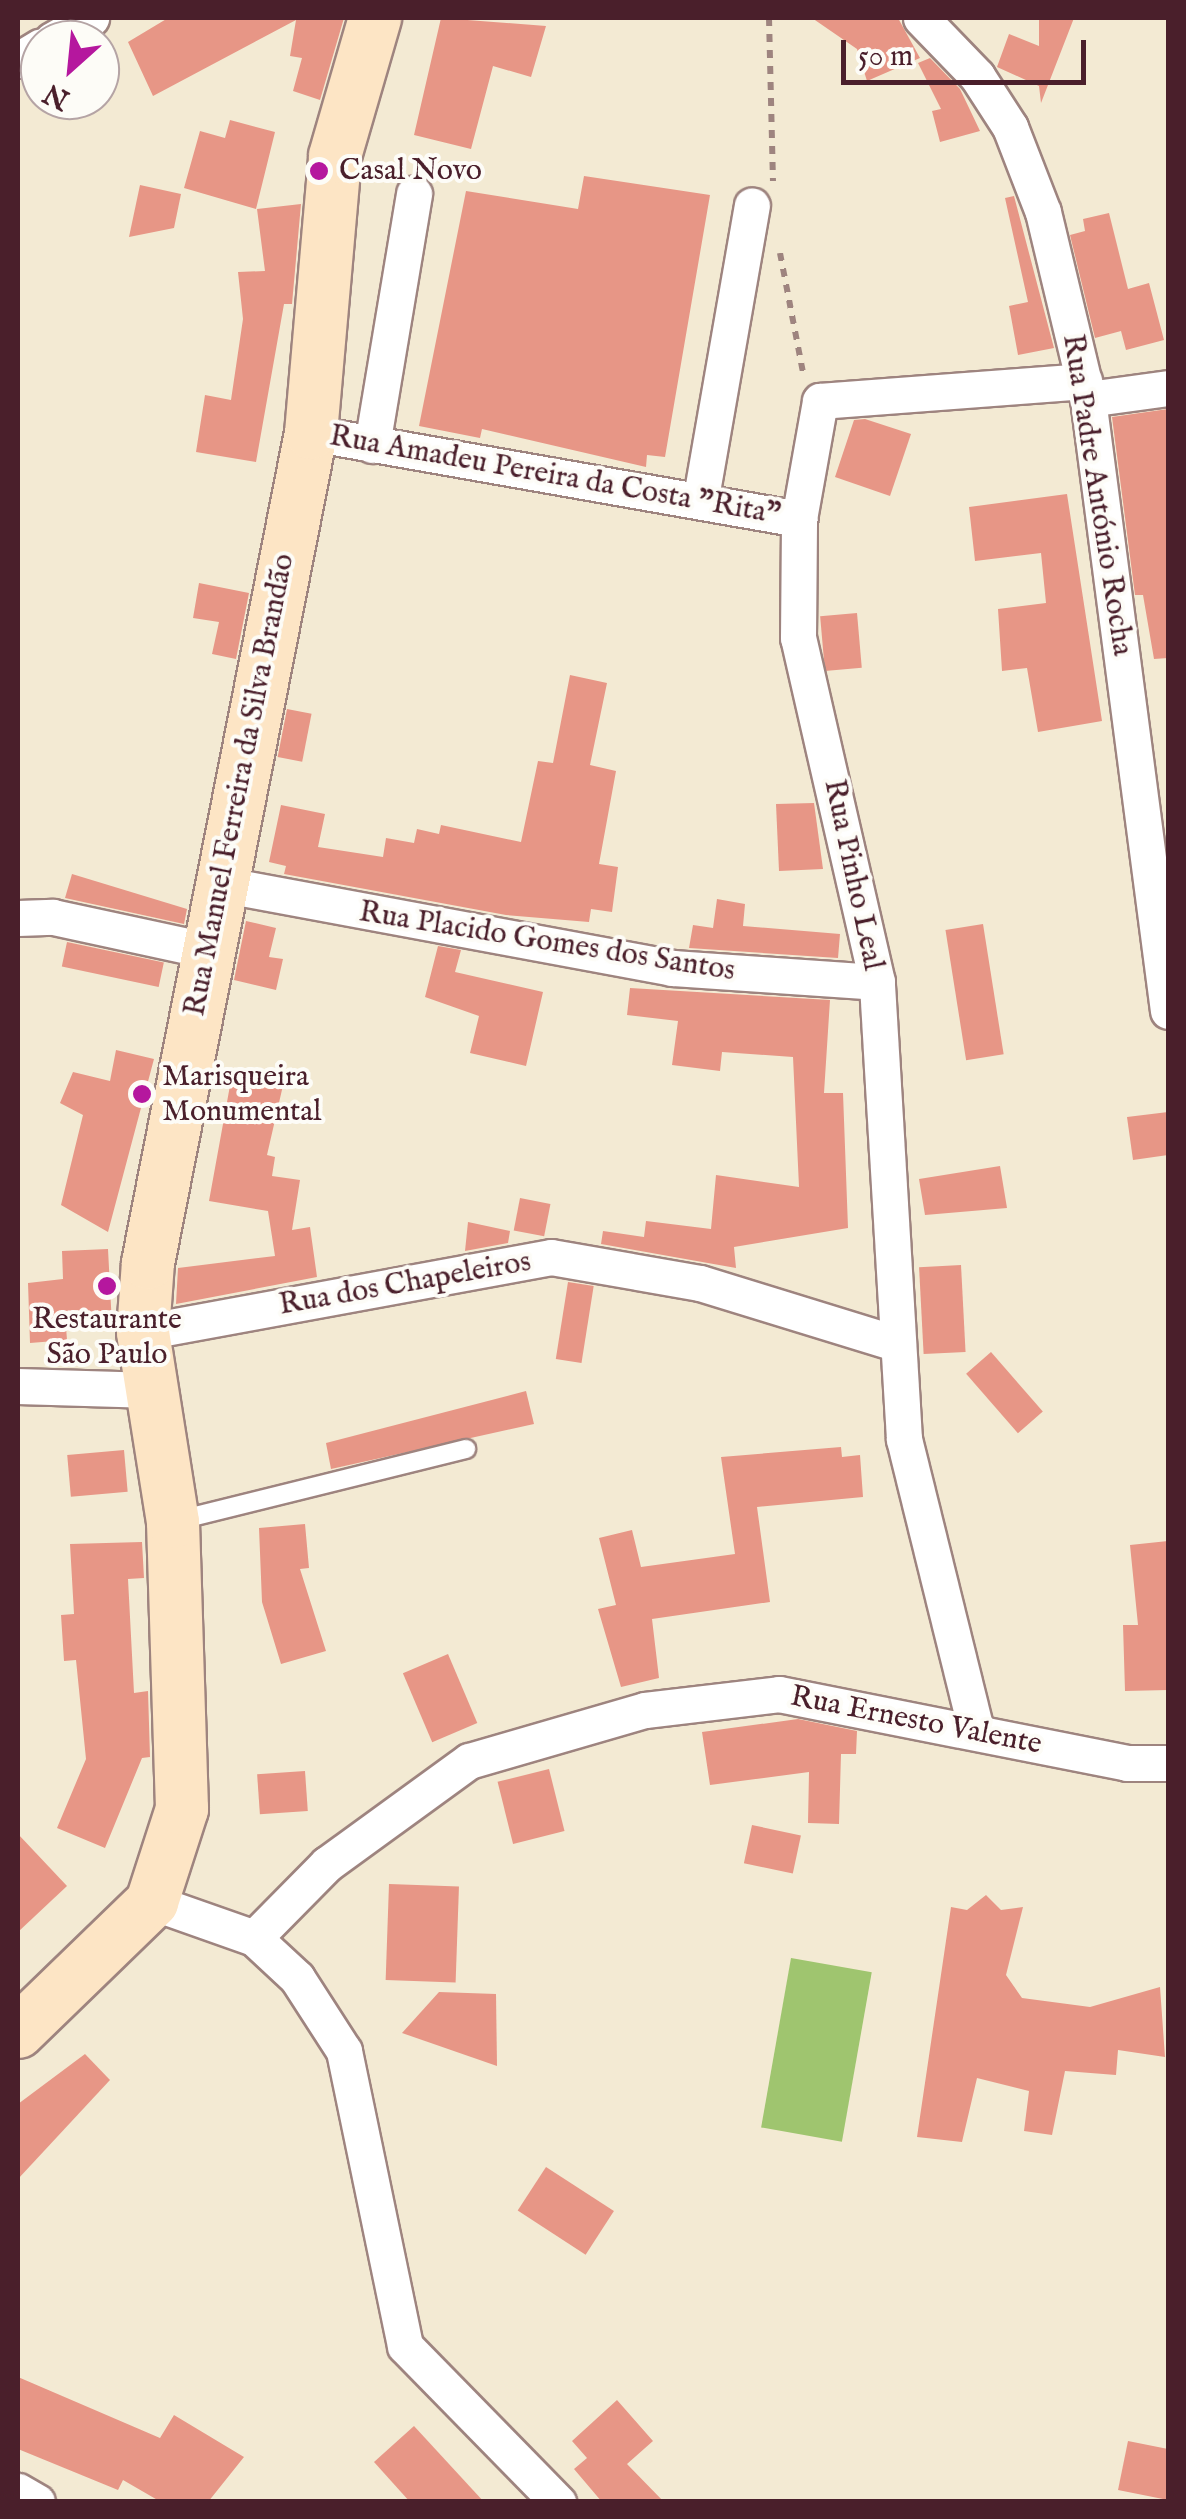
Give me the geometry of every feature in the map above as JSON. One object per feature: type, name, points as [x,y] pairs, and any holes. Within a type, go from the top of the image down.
[{"type":"main road","name":"Rua Manuel Ferreira da Silva Brandão","points":[[18,2032],[152,1902],[182,1809],[173,1522],[143,1332],[206,950],[311,434],[335,156],[375,18]]},
{"type":"street","name":"Rua Padre António Rocha","points":[[931,21],[1010,127],[1043,212],[1086,390],[1158,837],[1168,1011]]},
{"type":"street","points":[[372,445],[414,193]]},
{"type":"street","points":[[701,497],[767,194]]},
{"type":"street","points":[[820,401],[1168,388]]},
{"type":"street","name":"Rua Pinho Leal","points":[[820,401],[798,520],[798,638],[878,982],[904,1440],[976,1730]]},
{"type":"street","name":"Rua Amadeu Pereira da Costa \"Rita\"","points":[[311,434],[701,497],[798,520]]},
{"type":"street","name":"Rua Placido Gomes dos Santos","points":[[220,884],[672,968],[878,982]]},
{"type":"street","points":[[18,918],[52,917],[206,950]]},
{"type":"street","name":"Rua dos Chapeleiros","points":[[143,1332],[551,1257],[700,1283],[898,1344]]},
{"type":"street","points":[[18,1386],[152,1390]]},
{"type":"street","name":"Rua Ernesto Valente","points":[[254,1938],[327,1864],[469,1762],[645,1710],[779,1694],[976,1730],[1127,1763],[1168,1763]]},
{"type":"street","points":[[152,1902],[254,1938],[297,1978],[344,2050],[405,2346],[558,2502]]},
{"type":"street","points":[[18,2490],[37,2502]]},
{"type":"lane","points":[[173,1522],[466,1449]]},
{"type":"path","points":[[767,194],[769,18]]},
{"type":"path","points":[[779,240],[799,370],[820,401]]},
{"type":"green space","points":[[791,1958],[872,1972],[842,2142],[761,2127]]},
{"type":"building","points":[[168,18],[344,18],[320,100],[293,91],[302,58],[290,56],[296,20],[153,96],[128,42]]},
{"type":"building","points":[[441,18],[546,26],[531,77],[493,66],[471,149],[414,135]]},
{"type":"building","points":[[812,18],[898,18],[920,58],[867,81],[857,49]]},
{"type":"building","points":[[1039,18],[1074,18],[1041,103],[1039,86],[997,67],[1009,34],[1039,46]]},
{"type":"building","points":[[930,58],[960,89],[980,131],[940,142],[932,111],[941,109],[918,63]]},
{"type":"building","points":[[230,120],[275,132],[256,209],[184,188],[200,131],[225,138]]},
{"type":"building","points":[[584,176],[710,195],[665,457],[647,455],[646,467],[482,429],[480,438],[419,426],[466,191],[578,209]]},
{"type":"building","points":[[140,185],[181,194],[174,228],[129,237]]},
{"type":"building","points":[[1014,196],[1054,348],[1018,355],[1009,306],[1028,302],[1005,198]]},
{"type":"building","points":[[301,204],[292,304],[284,304],[256,462],[196,452],[205,395],[231,400],[243,319],[238,272],[265,271],[257,209]]},
{"type":"building","points":[[1109,213],[1128,289],[1149,283],[1164,340],[1126,350],[1121,331],[1095,338],[1070,235],[1085,231],[1083,219]]},
{"type":"building","points":[[1168,409],[1168,658],[1154,659],[1143,595],[1135,595],[1112,417]]},
{"type":"building","points":[[865,419],[911,434],[890,496],[835,477],[854,420]]},
{"type":"building","points":[[1067,494],[1102,721],[1038,732],[1027,668],[1002,671],[998,609],[1046,603],[1041,553],[975,561],[969,507]]},
{"type":"building","points":[[199,583],[249,593],[236,659],[212,654],[219,622],[193,618]]},
{"type":"building","points":[[857,613],[862,668],[825,671],[820,616]]},
{"type":"building","points":[[570,675],[607,683],[590,765],[616,771],[599,864],[618,867],[612,912],[591,909],[589,922],[506,915],[284,874],[286,866],[269,862],[281,805],[325,814],[318,847],[383,857],[386,838],[414,843],[417,829],[439,834],[441,825],[521,842],[538,761],[553,763]]},
{"type":"building","points":[[287,709],[312,714],[302,762],[278,757]]},
{"type":"building","points":[[814,803],[823,869],[779,871],[776,804]]},
{"type":"building","points":[[72,874],[187,909],[184,924],[65,898]]},
{"type":"building","points":[[717,899],[745,904],[743,926],[840,934],[838,958],[689,948],[693,925],[713,928]]},
{"type":"building","points":[[246,921],[276,928],[269,957],[283,959],[276,990],[234,980]]},
{"type":"building","points":[[983,924],[1004,1054],[966,1060],[945,930]]},
{"type":"building","points":[[67,942],[164,963],[159,987],[62,966]]},
{"type":"building","points":[[438,946],[461,950],[455,972],[543,992],[526,1066],[470,1053],[479,1016],[425,997]]},
{"type":"building","points":[[630,988],[830,1000],[824,1093],[843,1093],[848,1228],[734,1247],[736,1268],[601,1244],[603,1231],[644,1237],[646,1221],[711,1229],[716,1175],[799,1187],[793,1057],[722,1052],[720,1071],[672,1065],[678,1021],[627,1015]]},
{"type":"building","points":[[116,1050],[154,1059],[108,1232],[61,1205],[83,1115],[60,1103],[73,1072],[110,1081]]},
{"type":"building","points":[[233,1069],[284,1081],[267,1155],[275,1157],[272,1176],[300,1180],[292,1230],[310,1227],[317,1277],[176,1304],[178,1268],[275,1256],[268,1211],[209,1201]]},
{"type":"building","points":[[1168,1112],[1168,1155],[1133,1160],[1127,1117]]},
{"type":"building","points":[[1000,1166],[1007,1208],[925,1215],[919,1179]]},
{"type":"building","points":[[520,1198],[550,1204],[544,1236],[514,1230]]},
{"type":"building","points":[[468,1222],[510,1231],[508,1243],[465,1251]]},
{"type":"building","points":[[108,1249],[112,1325],[66,1327],[67,1340],[30,1343],[28,1283],[63,1279],[62,1251]]},
{"type":"building","points":[[961,1265],[966,1352],[924,1354],[919,1267]]},
{"type":"building","points":[[568,1282],[594,1286],[581,1363],[556,1359]]},
{"type":"building","points":[[991,1352],[1043,1412],[1018,1433],[966,1374]]},
{"type":"building","points":[[526,1391],[534,1424],[331,1469],[326,1443]]},
{"type":"building","points":[[841,1447],[842,1457],[860,1455],[863,1497],[757,1507],[770,1602],[652,1619],[659,1678],[621,1687],[598,1609],[616,1605],[599,1538],[632,1530],[641,1567],[735,1554],[721,1457]]},
{"type":"building","points":[[124,1450],[128,1492],[71,1497],[67,1455]]},
{"type":"building","points":[[305,1524],[309,1568],[300,1569],[326,1651],[281,1664],[262,1602],[259,1528]]},
{"type":"building","points":[[1168,1541],[1168,1690],[1125,1691],[1123,1625],[1138,1625],[1130,1545]]},
{"type":"building","points":[[142,1542],[144,1578],[128,1579],[134,1693],[148,1691],[150,1757],[142,1758],[105,1848],[57,1828],[86,1759],[76,1660],[64,1661],[61,1615],[74,1614],[70,1544]]},
{"type":"building","points":[[448,1654],[477,1723],[432,1742],[403,1673]]},
{"type":"building","points":[[798,1719],[857,1731],[856,1754],[841,1754],[839,1824],[808,1823],[809,1772],[710,1785],[702,1732]]},
{"type":"building","points":[[549,1769],[564,1831],[513,1844],[498,1782]]},
{"type":"building","points":[[305,1771],[308,1811],[260,1814],[257,1774]]},
{"type":"building","points":[[752,1825],[801,1835],[793,1874],[744,1863]]},
{"type":"building","points":[[18,1834],[67,1886],[18,1932]]},
{"type":"building","points":[[389,1884],[459,1886],[456,1982],[386,1980]]},
{"type":"building","points":[[986,1895],[1001,1910],[1023,1907],[1006,1975],[1022,1998],[1090,2007],[1160,1987],[1165,2057],[1118,2050],[1116,2075],[1065,2071],[1052,2135],[1024,2131],[1029,2091],[977,2078],[962,2142],[917,2137],[951,1907],[967,1910]]},
{"type":"building","points":[[439,1992],[496,1994],[497,2066],[402,2033]]},
{"type":"building","points":[[85,2054],[110,2080],[18,2179],[18,2104]]},
{"type":"building","points":[[546,2167],[614,2211],[586,2255],[518,2211]]},
{"type":"building","points":[[18,2377],[160,2438],[174,2415],[244,2457],[208,2502],[161,2502],[123,2480],[118,2490],[18,2449]]},
{"type":"building","points":[[617,2400],[653,2441],[627,2464],[664,2502],[602,2502],[574,2469],[587,2458],[572,2441]]},
{"type":"building","points":[[414,2426],[484,2502],[410,2502],[374,2462]]},
{"type":"building","points":[[1128,2441],[1168,2449],[1168,2500],[1118,2490]]},
{"type":"place","name":"Casal Novo","points":[[319,171]]},
{"type":"place","name":"Marisqueira Monumental","points":[[142,1094]]},
{"type":"place","name":"Restaurante São Paulo","points":[[107,1286]]}]
